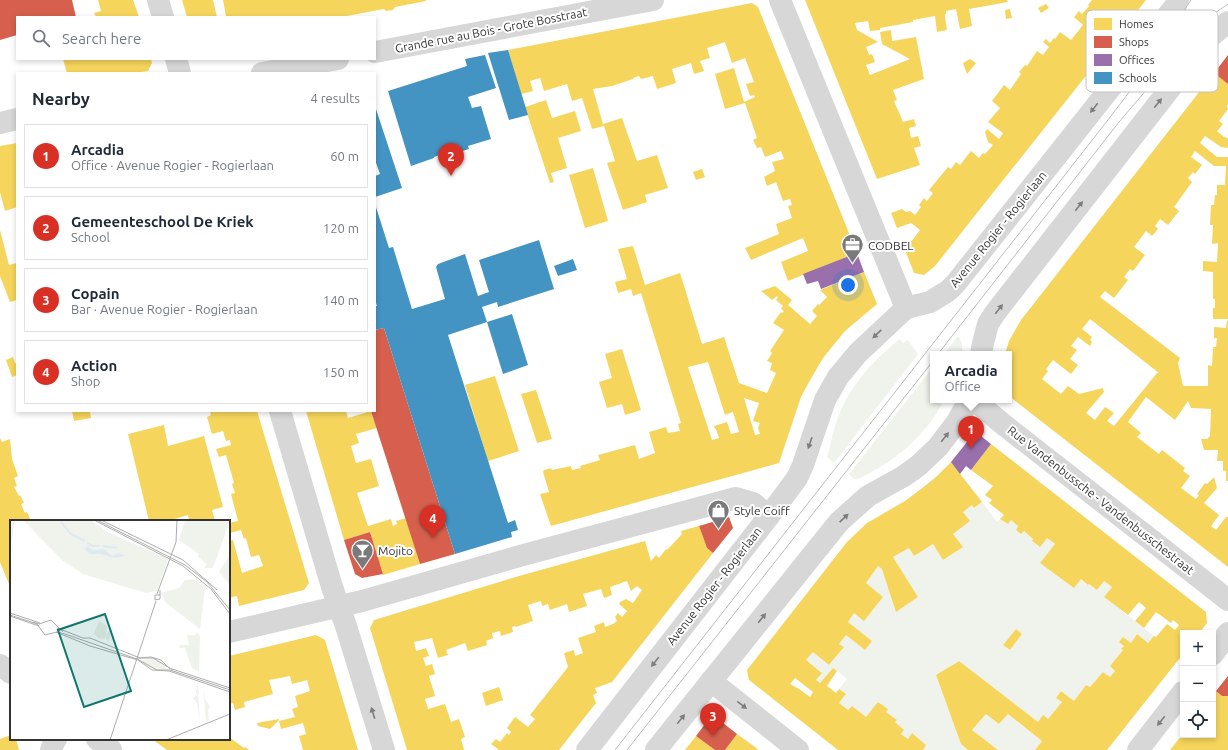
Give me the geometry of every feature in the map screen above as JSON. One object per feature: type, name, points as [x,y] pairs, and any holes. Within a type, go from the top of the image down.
[{"type":"street","points":[[158,0],[163,16]]},
{"type":"street","name":"Grande rue au Bois - Grote Bosstraat","points":[[376,52],[653,0]]},
{"type":"street","points":[[780,0],[906,308]]},
{"type":"street","name":"Avenue Rogier - Rogierlaan","points":[[1172,10],[1178,0]]},
{"type":"street","points":[[1218,30],[1228,22]]},
{"type":"street","points":[[176,60],[180,72]]},
{"type":"street","points":[[267,72],[333,60]]},
{"type":"street","name":"Avenue Rogier - Rogierlaan","points":[[587,750],[797,478],[826,400],[838,377],[858,353],[906,308],[930,302],[948,291],[1107,92]]},
{"type":"street","points":[[982,351],[988,324],[995,313],[1167,92]]},
{"type":"street","points":[[0,123],[16,119]]},
{"type":"street","points":[[656,750],[839,522],[868,496],[904,476],[918,466],[938,447],[957,422],[967,403]]},
{"type":"street","name":"Rue Vandenbussche - Vandenbusschestraat","points":[[978,403],[1228,600]]},
{"type":"street","points":[[280,412],[332,586],[384,750]]},
{"type":"street","points":[[230,632],[362,601],[527,554],[736,498],[753,503],[769,516]]},
{"type":"street","points":[[1216,650],[1228,633]]},
{"type":"street","points":[[0,665],[10,672]]},
{"type":"street","points":[[711,681],[798,750]]},
{"type":"street","points":[[1138,750],[1180,696]]},
{"type":"street","points":[[51,750],[55,740]]},
{"type":"street","points":[[97,740],[111,750]]},
{"type":"shaded area","points":[[958,336],[962,343],[962,351],[946,351]]},
{"type":"shaded area","points":[[900,339],[903,343],[908,340],[918,354],[834,463],[827,457],[838,416],[844,403],[851,391],[869,368]]},
{"type":"shaded area","points":[[930,371],[930,403],[942,403],[928,425],[908,447],[884,465],[858,479],[854,479],[849,474]]},
{"type":"shaded area","points":[[982,502],[997,522],[1000,519],[1008,524],[1011,520],[1018,526],[1016,530],[1021,534],[1024,531],[1039,547],[1047,538],[1053,543],[1076,574],[1087,585],[1089,584],[1097,590],[1104,581],[1112,587],[1104,597],[1154,636],[1148,643],[1137,634],[1131,643],[1123,637],[1123,650],[1110,666],[1115,671],[1110,677],[1103,672],[1090,687],[1086,685],[1074,701],[1061,691],[1056,698],[1062,702],[1048,719],[1038,722],[958,661],[936,675],[961,744],[968,750],[923,750],[926,745],[912,734],[908,739],[901,734],[904,730],[895,722],[896,720],[886,712],[888,709],[878,702],[866,717],[852,706],[848,710],[839,703],[846,694],[839,689],[847,679],[833,668],[820,683],[816,680],[822,672],[806,660],[813,652],[830,665],[844,647],[839,644],[846,635],[865,650],[872,641],[848,622],[854,613],[865,620],[883,597],[866,583],[878,566],[882,569],[897,611],[918,597],[893,557],[909,548],[914,556],[933,544],[943,560],[963,547],[953,534],[970,521],[963,512],[972,505],[975,508]],"holes":[[[1016,629],[1022,634],[1010,650],[1003,645]]]},
{"type":"shaded area","points":[[986,714],[999,724],[1008,714],[1042,741],[1035,750],[998,750],[972,730]]},
{"type":"building: Homes","points":[[98,0],[133,0],[139,16],[96,16],[94,13],[101,11]]},
{"type":"building: Homes","points":[[182,0],[213,0],[217,16],[187,16]]},
{"type":"building: Homes","points":[[223,0],[426,0],[395,7],[393,10],[386,11],[384,9],[346,16],[226,16]]},
{"type":"building: Homes","points":[[805,0],[1007,0],[1008,2],[969,9],[972,26],[960,29],[956,9],[946,11],[945,17],[947,30],[937,32],[935,16],[880,28],[880,30],[870,31],[868,21],[855,23],[857,30],[878,42],[866,47],[869,55],[872,54],[875,62],[866,65],[870,75],[910,59],[882,44],[880,32],[891,30],[892,41],[916,37],[924,79],[893,90],[897,100],[894,101],[903,122],[914,119],[916,126],[909,128],[911,138],[918,136],[921,146],[914,148],[920,165],[877,179]]},
{"type":"building: Homes","points":[[1092,0],[1146,0],[1138,10],[1086,10],[1086,76],[935,266],[924,275],[914,273],[905,250],[920,230],[911,223],[897,228],[891,213],[902,209],[906,212],[910,211],[915,215],[921,207],[919,205],[924,198],[927,201],[933,193],[929,190],[948,167],[951,169],[956,162],[960,165],[971,151],[979,158],[983,153],[985,154],[993,145],[988,142],[985,132],[987,129],[999,139],[1003,133],[988,122],[1000,108],[992,101],[1004,85],[1010,90],[1021,74],[1019,72],[1025,65],[1027,66],[1037,51],[1043,55],[1049,47],[1043,42],[1046,39],[1050,43],[1060,32],[1071,40],[1083,25],[1074,17],[1079,11],[1082,14],[1089,6],[1088,5]]},
{"type":"building: Homes","points":[[752,3],[758,7],[857,253],[788,281],[781,262],[808,251],[803,238],[751,260],[745,248],[779,234],[776,224],[792,218],[788,206],[792,205],[790,199],[783,201],[776,182],[767,186],[764,177],[775,171],[772,162],[784,159],[781,151],[765,157],[761,147],[757,148],[753,140],[757,138],[745,103],[725,109],[715,74],[734,68],[744,102],[755,97],[754,95],[750,96],[746,84],[754,82],[745,58],[732,63],[725,42],[707,48],[710,58],[700,61],[704,71],[694,74],[691,63],[672,69],[676,83],[657,89],[653,76],[641,79],[639,76],[612,86],[593,89],[603,124],[622,118],[637,161],[657,155],[668,188],[645,195],[647,202],[623,210],[607,163],[615,161],[604,126],[592,129],[582,98],[572,101],[567,84],[544,91],[540,78],[530,81],[533,91],[521,94],[508,50]]},
{"type":"building: Homes","points":[[1046,4],[1049,8],[1041,13],[1038,8]]},
{"type":"building: Homes","points":[[1010,9],[1012,18],[1006,19],[1005,10]]},
{"type":"building: Homes","points":[[970,59],[976,63],[967,74],[963,63]]},
{"type":"building: Homes","points":[[63,60],[151,60],[152,63],[148,71],[142,72],[67,72]]},
{"type":"building: Homes","points":[[1218,76],[1228,84],[1228,109],[1219,121],[1223,124],[1217,131],[1224,137],[1228,138],[1228,148],[1221,147],[1205,136],[1200,143],[1217,157],[1228,157],[1228,319],[1213,319],[1215,299],[1213,299],[1213,272],[1203,271],[1203,261],[1217,262],[1218,243],[1212,244],[1213,225],[1210,225],[1211,205],[1214,205],[1215,195],[1217,195],[1217,185],[1225,185],[1226,166],[1214,166],[1195,151],[1191,157],[1202,165],[1195,174],[1193,172],[1188,178],[1192,182],[1174,207],[1179,211],[1168,225],[1160,219],[1155,226],[1158,229],[1152,236],[1146,231],[1134,247],[1145,255],[1133,271],[1130,269],[1124,277],[1128,280],[1114,298],[1105,291],[1100,297],[1180,358],[1178,363],[1183,386],[1208,386],[1208,365],[1212,366],[1213,347],[1216,347],[1217,338],[1214,338],[1214,327],[1226,328],[1228,321],[1228,481],[1226,481],[1226,471],[1223,471],[1223,461],[1217,461],[1218,450],[1204,450],[1201,439],[1207,439],[1210,436],[1211,409],[1191,408],[1188,401],[1175,420],[1146,397],[1128,422],[1141,433],[1137,437],[1159,454],[1162,450],[1185,468],[1183,471],[1190,476],[1181,488],[1196,499],[1199,495],[1197,494],[1205,483],[1207,484],[1214,477],[1217,488],[1204,503],[1219,515],[1211,526],[1216,530],[1226,517],[1228,517],[1228,567],[1012,398],[1012,351],[1006,351],[1009,341],[1021,320],[1199,92],[1218,92]],"holes":[[[1090,319],[1159,373],[1157,373],[1114,426],[1107,421],[1114,413],[1105,407],[1095,420],[1086,413],[1104,392],[1103,388],[1079,394],[1068,386],[1061,394],[1042,379],[1048,371],[1046,369],[1053,360],[1071,374],[1078,365],[1070,359],[1077,350],[1071,346],[1078,337],[1090,346],[1092,342],[1090,340],[1092,337],[1082,329]]]},
{"type":"building: Homes","points":[[546,100],[552,118],[575,111],[581,131],[558,138],[567,168],[551,173],[554,182],[550,183],[525,107]]},
{"type":"building: Homes","points":[[16,143],[16,207],[5,211],[0,192],[0,146]]},
{"type":"building: Homes","points":[[593,168],[608,221],[585,228],[569,175]]},
{"type":"building: Homes","points":[[702,169],[705,177],[696,180],[693,172]]},
{"type":"building: Homes","points":[[0,230],[9,265],[16,263],[16,300],[10,302],[0,276]]},
{"type":"building: Homes","points":[[633,246],[645,285],[680,273],[702,344],[724,337],[739,383],[767,393],[776,373],[770,370],[772,363],[767,361],[772,353],[770,351],[784,330],[773,323],[781,312],[782,313],[784,311],[781,309],[783,306],[776,300],[778,297],[777,296],[772,300],[761,291],[775,286],[792,300],[788,305],[810,324],[817,316],[812,311],[827,297],[820,290],[864,272],[877,304],[845,331],[823,358],[801,397],[779,463],[551,526],[540,494],[549,492],[543,472],[544,470],[571,466],[572,470],[581,468],[580,466],[600,460],[598,455],[635,445],[639,459],[655,453],[649,432],[666,427],[668,433],[680,431],[678,424],[681,423],[641,293],[633,296],[631,289],[618,293],[615,282],[627,279],[618,249]],"holes":[[[708,362],[725,415],[733,412],[739,432],[731,434],[727,422],[714,426],[719,438],[712,440],[688,367]],[[744,398],[759,403],[753,421],[760,423],[758,428],[760,434],[755,435]]]},
{"type":"building: Homes","points":[[622,349],[641,410],[625,415],[622,404],[607,408],[599,382],[612,378],[605,354]]},
{"type":"building: Homes","points":[[13,357],[16,363],[16,375],[12,377],[6,360]]},
{"type":"building: Homes","points":[[495,376],[519,451],[488,461],[465,385]]},
{"type":"building: Homes","points":[[536,390],[552,439],[537,443],[521,394]]},
{"type":"building: Homes","points":[[72,412],[90,412],[91,418],[74,421]]},
{"type":"building: Homes","points":[[210,412],[257,412],[309,583],[304,590],[239,606],[237,596],[230,598],[230,541],[233,540],[242,573],[263,566],[259,555],[251,557],[246,538],[244,539],[241,530],[230,533],[230,523],[238,521],[231,494],[235,493],[232,484],[234,483],[226,455],[219,457],[216,449],[231,445],[230,440],[226,441],[223,431],[212,434],[207,417],[211,415]]},
{"type":"building: Homes","points":[[306,412],[346,412],[348,418],[371,412],[377,428],[356,434],[359,443],[351,446],[356,463],[371,459],[379,486],[357,493],[368,526],[391,519],[393,526],[397,524],[396,521],[406,518],[420,564],[383,575],[370,532],[344,540]]},
{"type":"building: Homes","points":[[164,425],[168,446],[204,436],[223,507],[212,510],[215,520],[189,520],[188,515],[171,520],[149,520],[128,434]]},
{"type":"building: Homes","points":[[0,438],[2,442],[10,439],[12,459],[18,476],[14,478],[17,486],[14,487],[24,503],[21,504],[25,513],[27,512],[31,520],[10,520],[10,587],[0,562]]},
{"type":"building: Homes","points":[[991,444],[1206,612],[1207,623],[1201,630],[1180,630],[1180,658],[1107,750],[1035,750],[1042,741],[1008,714],[999,724],[986,714],[972,730],[998,750],[968,750],[961,744],[936,675],[959,661],[1038,722],[1043,715],[1048,719],[1062,702],[1056,698],[1061,691],[1074,701],[1086,685],[1090,687],[1103,672],[1110,677],[1115,671],[1110,666],[1123,650],[1121,649],[1124,646],[1119,642],[1123,637],[1131,643],[1137,634],[1148,643],[1154,636],[1156,637],[1167,624],[1175,630],[1179,625],[1173,620],[1171,623],[1156,612],[1144,628],[1135,621],[1146,608],[1139,602],[1128,615],[1104,597],[1112,587],[1104,581],[1097,590],[1081,579],[1074,588],[1040,563],[1055,544],[1047,538],[1040,547],[1032,541],[1033,539],[1024,531],[1021,534],[1016,530],[1018,526],[1011,520],[1008,524],[1000,519],[1004,515],[989,503],[992,500],[985,495],[993,486],[971,470]]},
{"type":"building: Homes","points":[[951,462],[982,502],[974,508],[972,505],[963,512],[970,521],[953,534],[963,547],[943,560],[933,544],[914,556],[909,548],[893,557],[918,597],[896,612],[882,569],[878,566],[866,583],[883,597],[864,621],[854,613],[848,622],[872,641],[865,650],[846,635],[839,644],[844,647],[829,665],[813,652],[806,660],[822,673],[816,680],[820,683],[833,668],[837,671],[827,686],[836,693],[839,689],[846,694],[839,703],[848,710],[852,706],[866,717],[878,702],[888,709],[886,712],[897,720],[895,722],[904,730],[901,734],[908,739],[912,733],[926,745],[923,750],[838,750],[749,680],[747,670],[847,542],[867,523],[905,501],[936,477]],"holes":[[[795,678],[813,692],[810,697],[790,684]]]},
{"type":"building: Homes","points":[[699,526],[707,548],[713,553],[612,682],[595,688],[597,693],[593,695],[596,703],[559,750],[497,750],[498,749],[491,744],[496,739],[500,742],[507,733],[509,735],[511,732],[507,728],[515,717],[528,727],[535,719],[530,715],[568,667],[564,653],[574,650],[575,656],[583,653],[578,638],[596,632],[594,626],[604,622],[605,627],[613,624],[617,621],[615,617],[618,613],[622,617],[627,611],[619,604],[620,602],[626,599],[633,603],[642,590],[637,586],[631,591],[627,581],[610,587],[612,595],[604,598],[601,589],[583,594],[587,606],[569,612],[567,604],[550,610],[548,604],[542,606],[541,601],[528,605],[533,621],[512,627],[513,632],[501,636],[500,631],[492,633],[493,638],[486,641],[487,645],[468,651],[465,643],[446,650],[448,655],[438,658],[432,638],[414,642],[416,651],[426,648],[429,656],[423,658],[426,666],[432,664],[435,674],[429,676],[435,696],[425,699],[428,709],[445,704],[451,722],[459,719],[465,737],[461,739],[464,750],[407,750],[370,628],[374,620],[519,576],[645,541],[651,561],[656,555],[659,558],[666,549],[667,550],[682,534],[681,531]]},
{"type":"building: Homes","points":[[1016,629],[1022,634],[1010,650],[1003,645]]},
{"type":"building: Homes","points":[[316,635],[325,640],[358,750],[303,750],[299,736],[306,734],[303,723],[281,729],[279,721],[295,717],[292,709],[298,707],[295,696],[310,691],[307,680],[292,684],[290,676],[269,680],[273,694],[244,702],[245,707],[235,710],[233,703],[230,704],[230,656]]},
{"type":"building: Homes","points":[[499,687],[503,700],[486,706],[482,693]]},
{"type":"building: Homes","points":[[1216,691],[1222,696],[1228,696],[1228,750],[1170,750],[1180,738],[1216,738]]},
{"type":"building: Homes","points":[[279,719],[270,729],[258,726],[257,723]]},
{"type":"building: Homes","points":[[737,734],[755,747],[758,750],[725,750]]},
{"type":"building: Homes","points":[[10,735],[10,740],[16,740],[19,750],[0,750],[0,739]]},
{"type":"building: Homes","points":[[696,736],[715,750],[685,750]]},
{"type":"building: Homes","points":[[230,738],[249,750],[167,750],[153,740],[230,740]]},
{"type":"building: Shops","points":[[0,0],[72,0],[76,16],[16,16],[16,35],[0,40]]},
{"type":"building: Shops","points":[[1228,55],[1228,84],[1218,76],[1218,68]]},
{"type":"building: Shops","points":[[384,328],[455,554],[420,564],[371,412],[376,412],[376,330]]},
{"type":"building: Shops","points":[[729,517],[733,528],[713,553],[707,548],[699,526]]},
{"type":"building: Shops","points":[[370,532],[383,574],[362,578],[355,574],[344,540]]},
{"type":"building: Shops","points":[[1228,676],[1228,696],[1222,696],[1216,691]]},
{"type":"building: Shops","points":[[718,719],[737,734],[725,750],[715,750],[696,736],[708,720]]},
{"type":"building: Offices","points":[[857,253],[864,272],[821,289],[818,281],[807,284],[803,274]]},
{"type":"building: Offices","points":[[981,436],[991,444],[971,470],[966,466],[960,474],[951,462],[971,437]]},
{"type":"building: Schools","points":[[508,50],[528,115],[509,120],[488,53]]},
{"type":"building: Schools","points":[[485,55],[496,88],[468,97],[472,108],[481,106],[491,139],[468,146],[469,149],[446,156],[445,153],[411,166],[388,91],[467,66],[465,59]]},
{"type":"building: Schools","points":[[376,109],[402,188],[376,197],[376,176],[380,174],[376,163]]},
{"type":"building: Schools","points":[[376,207],[389,248],[393,247],[412,309],[445,299],[436,267],[438,264],[465,254],[478,296],[489,292],[479,260],[539,240],[554,289],[498,307],[497,302],[482,307],[487,322],[448,335],[508,523],[515,520],[518,530],[511,532],[512,537],[455,554],[384,328],[376,330]]},
{"type":"building: Schools","points":[[573,259],[577,270],[558,276],[554,266]]},
{"type":"building: Schools","points":[[512,314],[528,365],[503,374],[487,322]]},
{"type":"tram line","points":[[1184,10],[1191,0]]},
{"type":"tram line","points":[[1218,11],[1228,4]]},
{"type":"tram line","points":[[615,750],[1129,92]]},
{"type":"tram line","points":[[940,351],[1119,122],[1145,92]]},
{"type":"tram line","points":[[627,750],[930,365]]},
{"type":"place","name":"Gemeenteschool De Kriek","points":[[451,176]]},
{"type":"place","name":"CODBEL","points":[[853,264]]},
{"type":"place","name":"Arcadia","points":[[971,449]]},
{"type":"place","name":"Style Coiff","points":[[719,530]]},
{"type":"place","name":"Action","points":[[433,538]]},
{"type":"place","name":"Mojito","points":[[362,570]]},
{"type":"place","name":"Copain","points":[[713,736]]}]
